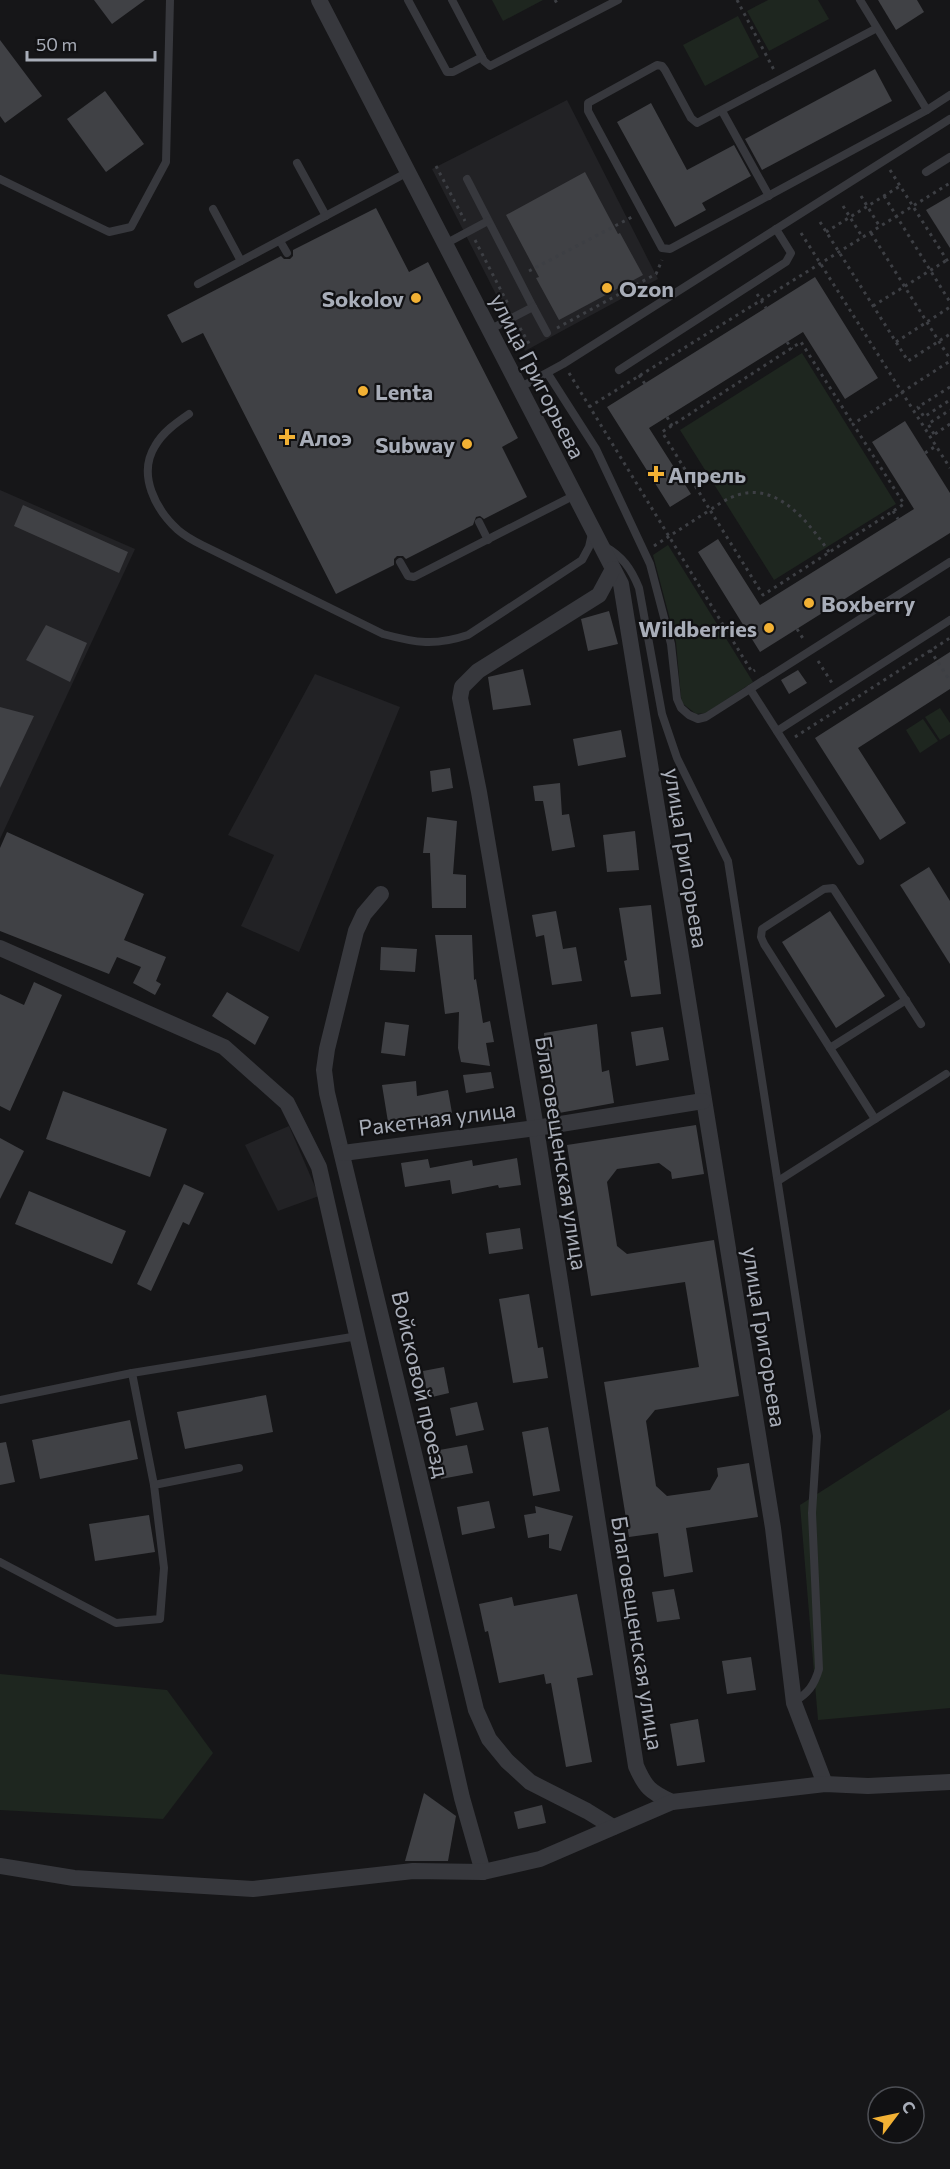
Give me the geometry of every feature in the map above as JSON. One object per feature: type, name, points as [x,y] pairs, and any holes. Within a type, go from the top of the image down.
[{"type":"street","name":"улица Григорьева","points":[[319,0],[621,584],[773,1528],[794,1703],[825,1784]]},
{"type":"street","name":"Благовещенская улица","points":[[613,569],[598,595],[478,671],[462,687],[460,698],[479,792],[536,1128],[636,1766],[644,1784],[655,1794],[672,1802]]},
{"type":"street","name":"Войсковой проезд","points":[[381,894],[364,914],[356,930],[324,1070],[327,1093],[476,1710],[489,1739],[507,1761],[530,1782],[613,1827]]},
{"type":"street","points":[[0,948],[224,1047],[287,1103],[319,1167],[462,1798],[483,1872]]},
{"type":"street","name":"Ракетная улица","points":[[343,1153],[536,1128],[703,1101]]},
{"type":"street","points":[[0,1866],[74,1878],[253,1889],[413,1871],[483,1872],[540,1859],[672,1802],[825,1784],[868,1786],[950,1782]]},
{"type":"lane","points":[[0,179],[109,232],[131,227],[166,162],[170,0]]},
{"type":"lane","points":[[408,0],[447,72],[453,72],[482,57]]},
{"type":"lane","points":[[452,0],[486,64],[494,65],[618,0]]},
{"type":"lane","points":[[860,0],[927,110]]},
{"type":"lane","points":[[877,28],[701,122],[693,122],[662,66],[657,65],[591,100],[586,107],[659,244],[666,250],[927,110],[950,95]]},
{"type":"lane","points":[[722,111],[769,196]]},
{"type":"lane","points":[[519,388],[548,374],[950,119]]},
{"type":"lane","points":[[926,172],[950,158]]},
{"type":"lane","points":[[297,163],[326,216]]},
{"type":"lane","points":[[198,284],[408,172]]},
{"type":"lane","points":[[467,179],[547,333]]},
{"type":"lane","points":[[213,209],[241,261]]},
{"type":"lane","points":[[445,244],[488,221]]},
{"type":"lane","points":[[618,370],[786,262],[791,253],[776,229]]},
{"type":"lane","points":[[280,241],[287,254]]},
{"type":"lane","points":[[489,330],[533,307]]},
{"type":"lane","points":[[548,374],[596,449],[650,564],[671,644],[677,699],[681,708],[689,715],[698,718],[706,717],[950,562]]},
{"type":"lane","points":[[189,414],[167,430],[154,447],[147,470],[151,492],[162,511],[179,531],[202,545],[384,634],[411,642],[437,642],[468,635],[582,560],[597,537],[617,553],[634,574],[639,588],[662,714],[677,758],[728,861],[817,1436],[812,1513],[819,1670],[809,1692],[794,1703]]},
{"type":"lane","points":[[400,562],[408,576],[414,577],[575,495]]},
{"type":"lane","points":[[479,522],[488,540]]},
{"type":"lane","points":[[777,730],[950,620]]},
{"type":"lane","points":[[750,689],[860,861]]},
{"type":"lane","points":[[875,1119],[764,944],[761,937],[762,929],[824,889],[833,888],[921,1024]]},
{"type":"lane","points":[[830,1048],[906,1000]]},
{"type":"lane","points":[[778,1181],[946,1074]]},
{"type":"lane","points":[[0,1400],[132,1372],[359,1336]]},
{"type":"lane","points":[[0,1562],[116,1623],[160,1619],[164,1568],[154,1485],[132,1372]]},
{"type":"lane","points":[[154,1485],[239,1468]]},
{"type":"path","points":[[555,0],[558,6]]},
{"type":"path","points":[[737,0],[780,80]]},
{"type":"path","points":[[884,160],[950,265]]},
{"type":"path","points":[[436,166],[531,347]]},
{"type":"path","points":[[589,406],[950,183]]},
{"type":"path","points":[[826,232],[900,186]]},
{"type":"path","points":[[861,196],[880,227]]},
{"type":"path","points":[[884,196],[950,302]]},
{"type":"path","points":[[843,206],[863,238]]},
{"type":"path","points":[[518,277],[628,219]]},
{"type":"path","points":[[819,222],[908,361],[950,334]]},
{"type":"path","points":[[801,233],[932,435]]},
{"type":"path","points":[[853,424],[950,360],[871,233]]},
{"type":"path","points":[[873,306],[947,260]]},
{"type":"path","points":[[547,333],[656,274]]},
{"type":"path","points":[[895,342],[950,308]]},
{"type":"path","points":[[787,342],[792,349]]},
{"type":"path","points":[[801,342],[818,369],[904,504],[763,595],[662,432],[801,342]]},
{"type":"path","points":[[563,364],[752,672],[760,666]]},
{"type":"path","points":[[818,369],[824,365]]},
{"type":"path","points":[[950,387],[918,407],[924,417],[950,400]]},
{"type":"path","points":[[950,410],[928,424],[936,446],[950,468]]},
{"type":"path","points":[[667,417],[672,426]]},
{"type":"path","points":[[932,435],[950,424]]},
{"type":"path","points":[[926,453],[936,446]]},
{"type":"path","points":[[943,457],[950,452]]},
{"type":"path","points":[[887,479],[893,475]]},
{"type":"path","points":[[645,552],[731,497],[747,494],[782,501],[802,515],[830,552]]},
{"type":"path","points":[[893,511],[898,519]]},
{"type":"path","points":[[773,588],[777,594]]},
{"type":"path","points":[[797,629],[845,704]]},
{"type":"path","points":[[794,737],[950,638]]},
{"type":"path","points":[[795,645],[804,639]]},
{"type":"path","points":[[930,650],[950,681]]},
{"type":"shaded area","points":[[492,0],[543,0],[503,21]]},
{"type":"shaded area","points":[[768,0],[818,0],[829,19],[769,51],[747,11]]},
{"type":"shaded area","points":[[738,16],[759,57],[705,86],[683,45]]},
{"type":"shaded area","points":[[567,100],[658,279],[525,351],[432,169]]},
{"type":"shaded area","points":[[802,353],[896,504],[774,580],[680,430]]},
{"type":"shaded area","points":[[0,490],[135,549],[0,839]]},
{"type":"shaded area","points":[[668,545],[753,682],[706,713],[696,714],[682,703],[676,642],[653,555]]},
{"type":"shaded area","points":[[315,674],[400,707],[299,952],[241,926],[274,855],[228,835]]},
{"type":"shaded area","points":[[940,708],[950,723],[950,734],[940,740],[925,717]]},
{"type":"shaded area","points":[[923,719],[938,741],[920,753],[906,730]]},
{"type":"shaded area","points":[[289,1126],[319,1196],[278,1211],[245,1145]]},
{"type":"shaded area","points":[[950,1409],[950,1708],[818,1720],[800,1505]]},
{"type":"shaded area","points":[[0,1674],[167,1690],[213,1753],[163,1819],[0,1810]]},
{"type":"building","points":[[94,0],[145,0],[112,24]]},
{"type":"building","points":[[878,0],[917,0],[924,12],[896,30]]},
{"type":"building","points":[[0,40],[42,96],[5,123],[0,116]]},
{"type":"building","points":[[875,69],[892,101],[762,170],[745,139]]},
{"type":"building","points":[[105,91],[144,144],[106,172],[67,119]]},
{"type":"building","points":[[651,103],[687,170],[734,145],[751,176],[702,203],[706,210],[675,227],[617,122]]},
{"type":"building","points":[[585,172],[643,275],[559,320],[506,215]]},
{"type":"building","points":[[950,196],[950,248],[926,210]]},
{"type":"building","name":"Lenta","points":[[376,208],[409,272],[428,262],[518,438],[502,447],[527,497],[484,519],[480,516],[476,517],[473,525],[406,559],[403,556],[397,556],[394,559],[394,565],[336,594],[203,333],[182,343],[167,315],[281,256],[284,259],[290,259],[293,256],[293,250]]},
{"type":"building","points":[[815,277],[878,378],[845,399],[803,332],[649,428],[691,494],[670,507],[607,407]]},
{"type":"building","points":[[905,421],[950,493],[950,533],[760,652],[698,552],[718,539],[760,605],[914,509],[872,442]]},
{"type":"building","points":[[23,505],[128,552],[119,573],[14,526]]},
{"type":"building","points":[[609,611],[618,644],[588,651],[581,619]]},
{"type":"building","points":[[46,625],[87,643],[70,682],[26,660]]},
{"type":"building","points":[[950,652],[950,689],[858,748],[906,823],[880,840],[815,738]]},
{"type":"building","points":[[523,669],[531,705],[493,710],[488,677]]},
{"type":"building","points":[[798,670],[807,683],[789,694],[781,680]]},
{"type":"building","points":[[0,707],[34,716],[0,788]]},
{"type":"building","points":[[621,730],[626,757],[578,766],[573,739]]},
{"type":"building","points":[[450,768],[453,788],[432,792],[430,771]]},
{"type":"building","points":[[560,783],[562,815],[569,814],[575,847],[552,851],[543,801],[535,801],[533,786]]},
{"type":"building","points":[[427,817],[457,821],[453,874],[466,875],[466,908],[432,908],[430,853],[423,853]]},
{"type":"building","points":[[635,831],[639,870],[607,872],[603,835]]},
{"type":"building","points":[[7,832],[144,894],[124,940],[166,957],[156,981],[161,984],[155,995],[133,983],[141,967],[117,957],[109,974],[0,931],[0,848]]},
{"type":"building","points":[[929,867],[950,901],[950,964],[900,885]]},
{"type":"building","points":[[651,905],[661,994],[631,997],[624,961],[627,960],[619,908]]},
{"type":"building","points":[[556,911],[563,949],[576,947],[582,981],[552,985],[544,935],[536,937],[532,915]]},
{"type":"building","points":[[830,911],[885,996],[836,1028],[782,942]]},
{"type":"building","points":[[435,935],[472,935],[474,980],[476,979],[483,1023],[490,1021],[494,1042],[486,1043],[490,1066],[461,1062],[458,1048],[459,1012],[445,1014]]},
{"type":"building","points":[[381,947],[417,949],[415,972],[380,970]]},
{"type":"building","points":[[34,982],[62,995],[10,1111],[0,1106],[0,994],[24,1005]]},
{"type":"building","points":[[227,992],[269,1017],[255,1045],[212,1016]]},
{"type":"building","points":[[385,1022],[409,1025],[405,1056],[381,1053]]},
{"type":"building","points":[[597,1024],[602,1072],[609,1070],[614,1103],[559,1113],[552,1062],[545,1063],[544,1033]]},
{"type":"building","points":[[663,1027],[669,1060],[636,1066],[631,1032]]},
{"type":"building","points":[[491,1072],[494,1088],[466,1093],[463,1075]]},
{"type":"building","points":[[416,1081],[417,1096],[448,1090],[452,1113],[388,1122],[382,1085]]},
{"type":"building","points":[[63,1091],[167,1129],[150,1177],[46,1139]]},
{"type":"building","points":[[696,1125],[704,1174],[672,1179],[671,1172],[659,1163],[617,1169],[607,1182],[617,1246],[627,1254],[714,1240],[739,1396],[655,1410],[646,1421],[656,1486],[667,1496],[710,1490],[718,1476],[717,1468],[749,1463],[758,1517],[686,1528],[693,1572],[664,1577],[658,1533],[629,1537],[604,1382],[699,1367],[685,1282],[591,1296],[567,1145]]},
{"type":"building","points":[[0,1138],[24,1151],[0,1199]]},
{"type":"building","points":[[517,1158],[521,1185],[499,1188],[498,1185],[452,1194],[450,1180],[405,1187],[401,1163],[428,1159],[430,1168],[472,1160],[473,1166]]},
{"type":"building","points":[[184,1184],[204,1193],[189,1225],[183,1222],[151,1291],[137,1284]]},
{"type":"building","points":[[29,1191],[126,1231],[112,1264],[15,1224]]},
{"type":"building","points":[[520,1228],[523,1249],[489,1254],[486,1233]]},
{"type":"building","points":[[529,1294],[538,1348],[543,1347],[548,1378],[513,1383],[499,1299]]},
{"type":"building","points":[[444,1367],[449,1393],[428,1398],[423,1371]]},
{"type":"building","points":[[266,1395],[273,1432],[185,1449],[177,1412]]},
{"type":"building","points":[[477,1402],[484,1430],[456,1436],[450,1408]]},
{"type":"building","points":[[130,1420],[138,1459],[40,1479],[32,1440]]},
{"type":"building","points":[[548,1427],[560,1491],[533,1496],[522,1432]]},
{"type":"building","points":[[6,1442],[15,1482],[0,1485],[0,1443]]},
{"type":"building","points":[[467,1445],[473,1473],[441,1479],[434,1451]]},
{"type":"building","points":[[489,1501],[495,1528],[462,1535],[457,1507]]},
{"type":"building","points":[[535,1506],[573,1516],[561,1551],[549,1548],[549,1534],[528,1538],[524,1515],[536,1513]]},
{"type":"building","points":[[149,1515],[155,1552],[95,1561],[89,1524]]},
{"type":"building","points":[[674,1589],[680,1619],[657,1622],[652,1592]]},
{"type":"building","points":[[577,1594],[593,1675],[577,1678],[592,1762],[566,1767],[551,1683],[546,1684],[544,1674],[499,1683],[488,1631],[485,1632],[479,1604],[512,1597],[514,1606]]},
{"type":"building","points":[[751,1657],[756,1690],[727,1694],[722,1661]]},
{"type":"building","points":[[698,1719],[705,1762],[677,1766],[670,1724]]},
{"type":"building","points":[[424,1793],[456,1816],[448,1861],[405,1861]]},
{"type":"building","points":[[542,1805],[546,1823],[518,1829],[514,1812]]},
{"type":"place","name":"Ozon","points":[[607,288]]},
{"type":"place","name":"Sokolov","points":[[416,298]]},
{"type":"place","name":"Lenta","points":[[363,391]]},
{"type":"place","name":"Алоэ","points":[[287,437]]},
{"type":"place","name":"Subway","points":[[467,444]]},
{"type":"place","name":"Апрель","points":[[656,474]]},
{"type":"place","name":"Boxberry","points":[[809,603]]},
{"type":"place","name":"Wildberries","points":[[769,628]]}]
